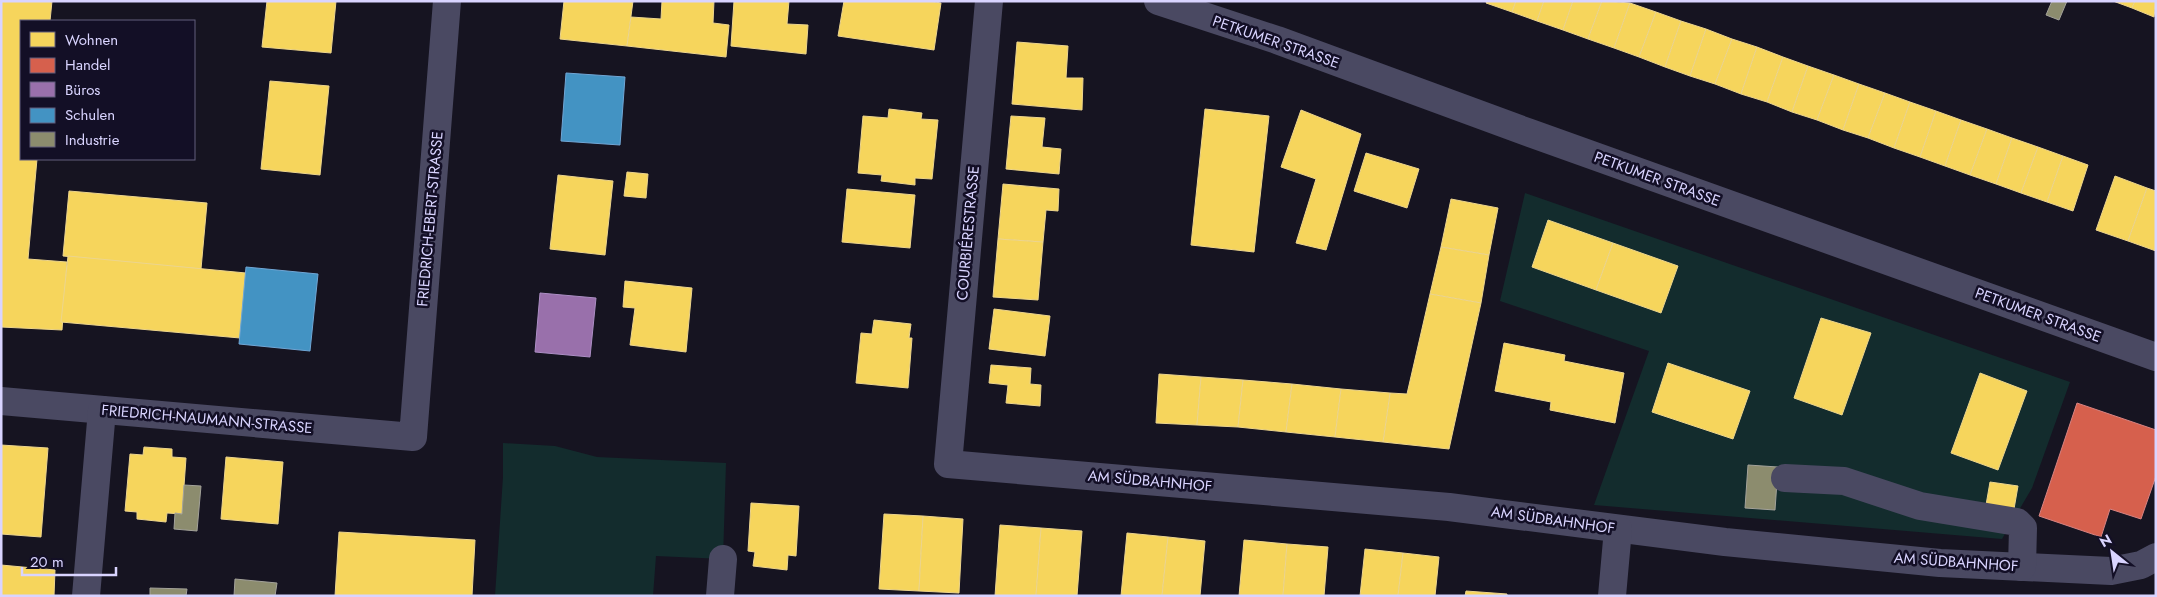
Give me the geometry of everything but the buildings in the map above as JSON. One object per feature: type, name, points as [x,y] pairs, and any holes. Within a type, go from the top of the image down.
[{"type":"street","name":"FRIEDRICH-EBERT-STRASSE","points":[[412,437],[447,1]]},
{"type":"street","name":"COURBIÉRESTRASSE","points":[[948,464],[989,1]]},
{"type":"street","name":"PETKUMER STRASSE","points":[[1158,1],[1277,40],[1538,136],[2156,357]]},
{"type":"street","name":"FRIEDRICH-NAUMANN-STRASSE","points":[[1,401],[412,437]]},
{"type":"street","points":[[86,596],[102,410]]},
{"type":"street","name":"AM SÜDBAHNHOF","points":[[948,464],[1449,507],[1725,542],[1940,563],[2111,571],[2141,566],[2156,558]]},
{"type":"street","points":[[1784,478],[1844,481],[1920,506],[2017,522],[2024,528],[2022,567]]},
{"type":"street","points":[[1612,596],[1618,529]]},
{"type":"street","points":[[720,596],[723,559]]},
{"type":"green space","points":[[1525,193],[2070,382],[2032,488],[2002,539],[1594,505],[1649,351],[1500,301]]},
{"type":"green space","points":[[503,443],[555,446],[597,457],[726,463],[723,559],[656,556],[653,596],[495,596],[503,477]]}]
